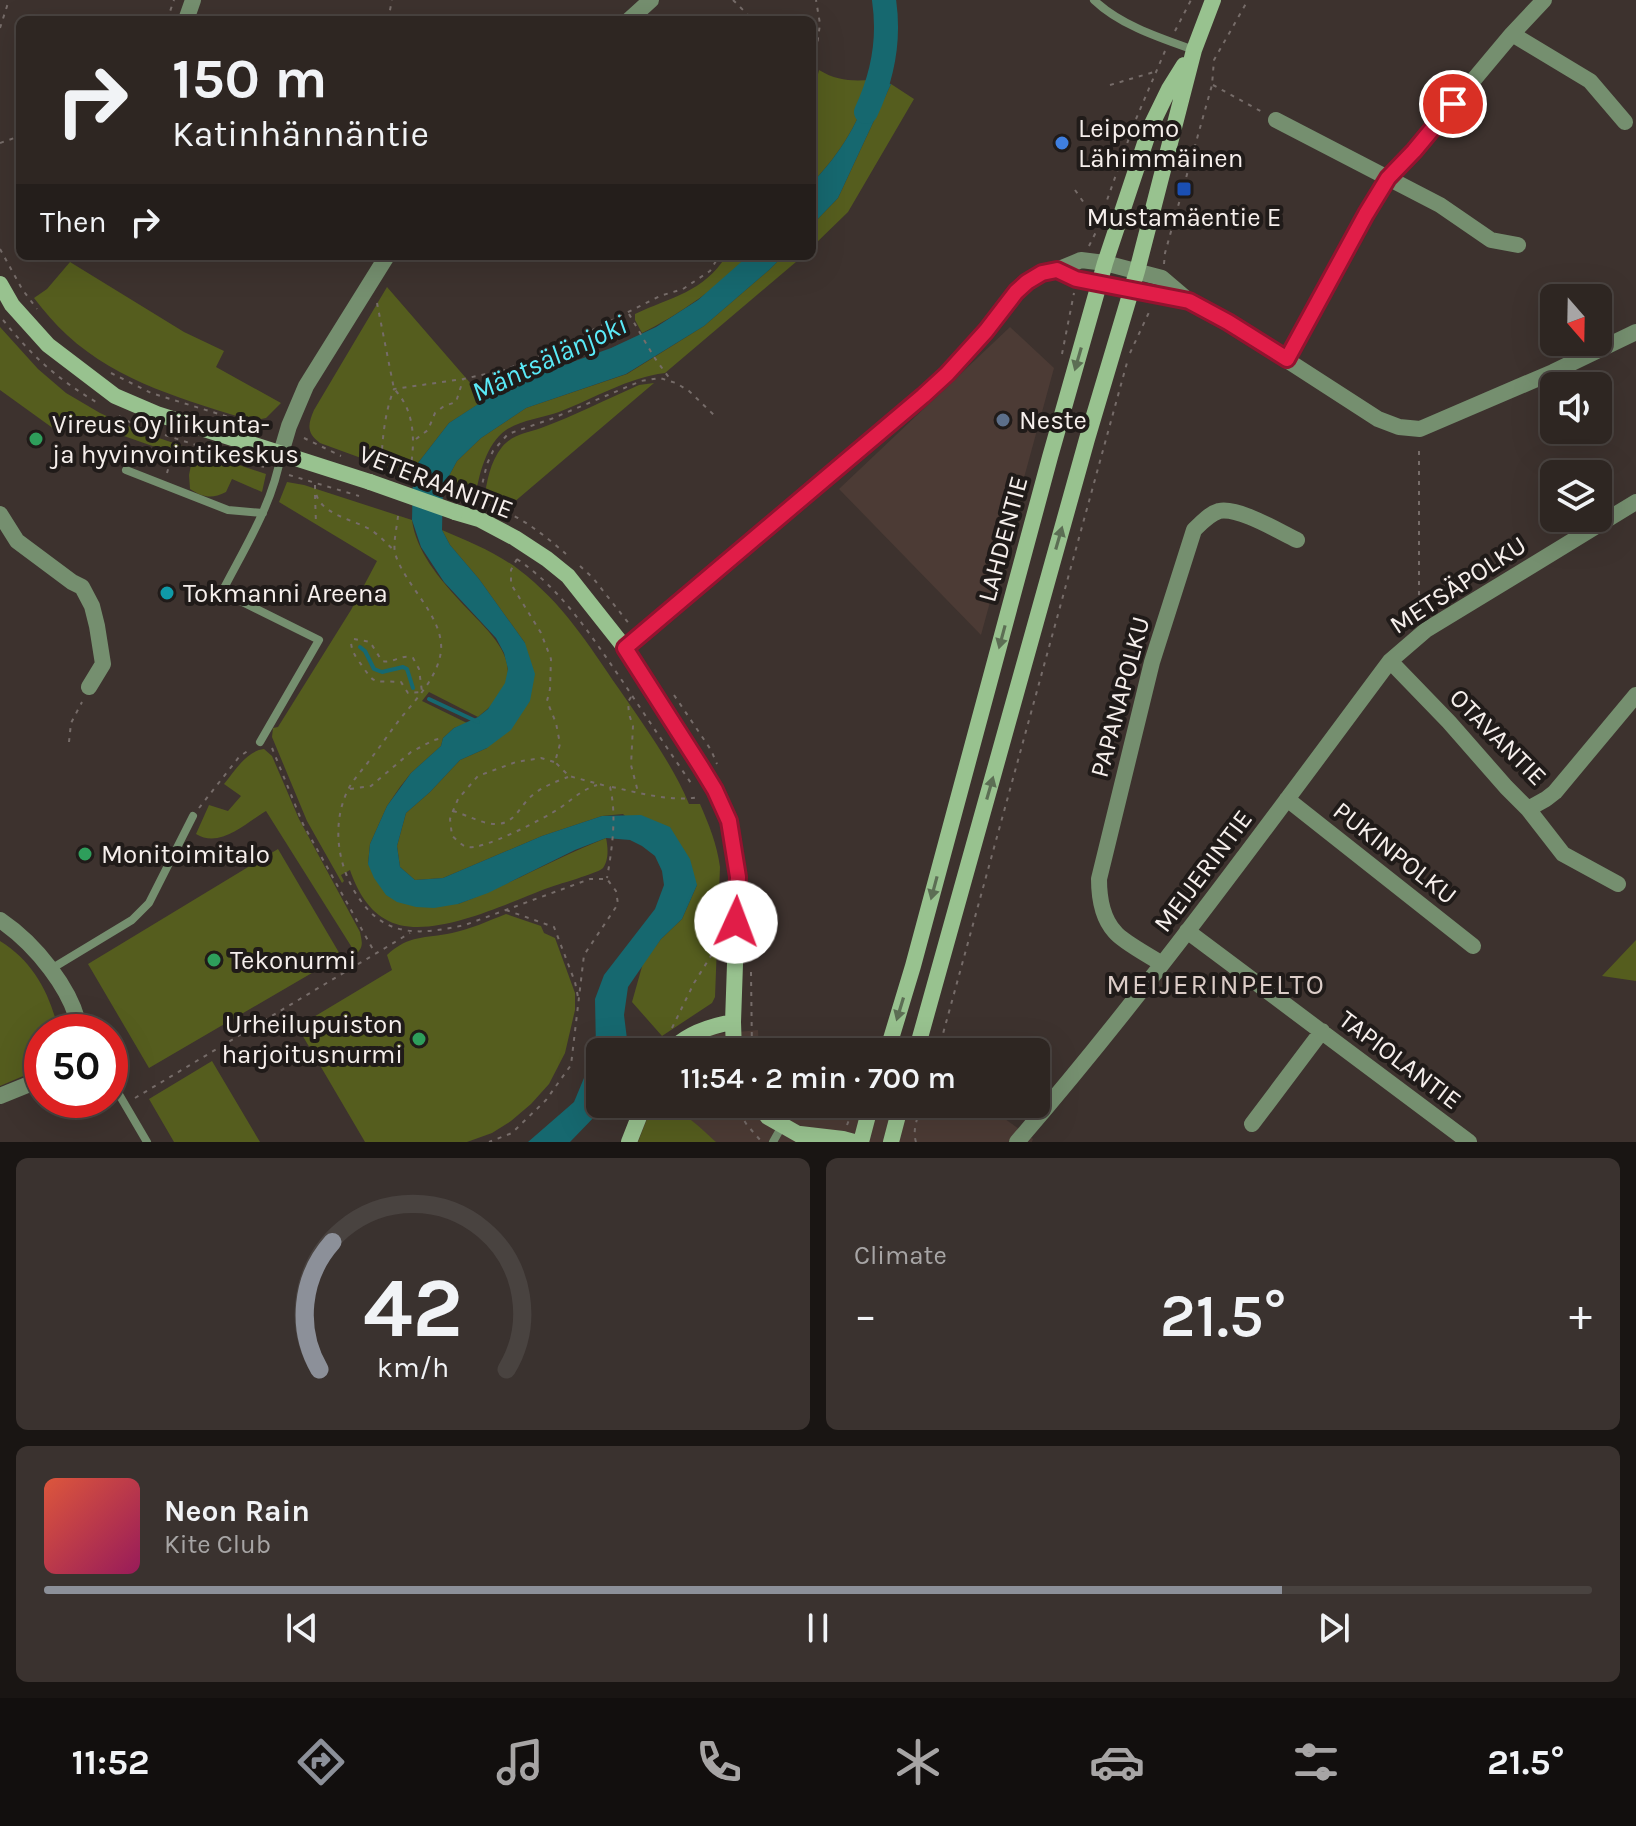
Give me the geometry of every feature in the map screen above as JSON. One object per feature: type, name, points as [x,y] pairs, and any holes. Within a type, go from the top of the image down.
[{"type":"main road","name":"LAHDENTIE","points":[[920,1038],[1137,271],[1194,50],[1213,0]]},
{"type":"main road","name":"LAHDENTIE","points":[[891,1038],[1105,263],[1150,128],[1169,89],[1194,50]]},
{"type":"main road","name":"VETERAANITIE","points":[[0,284],[12,305],[48,345],[115,396],[157,414],[281,453],[497,528],[568,576],[625,648],[715,790],[729,821],[738,877],[734,1038]]},
{"type":"main road","points":[[688,1038],[717,1025],[733,1022]]},
{"type":"main road","points":[[629,1142],[638,1118]]},
{"type":"main road","points":[[770,1118],[805,1138],[849,1140]]},
{"type":"main road","points":[[861,1142],[863,1118]]},
{"type":"main road","points":[[891,1142],[897,1118]]},
{"type":"street","points":[[633,16],[651,0]]},
{"type":"street","points":[[1287,359],[1388,178],[1544,0]]},
{"type":"street","points":[[1512,34],[1590,81],[1625,122]]},
{"type":"street","points":[[1276,120],[1440,205],[1491,240],[1518,245]]},
{"type":"street","points":[[281,453],[306,386],[385,260]]},
{"type":"street","points":[[625,648],[931,388],[986,331],[1027,282],[1042,273],[1081,260],[1162,278],[1189,301],[1228,322],[1378,419],[1399,427],[1420,429],[1553,372],[1636,332]]},
{"type":"street","points":[[1057,270],[1076,279],[1189,301]]},
{"type":"street","name":"METSÄPOLKU","points":[[1390,661],[1426,630],[1636,502]]},
{"type":"street","name":"PAPANAPOLKU","points":[[1162,964],[1115,933],[1099,897],[1099,879],[1152,662],[1194,530],[1205,518],[1218,511],[1234,511],[1297,540]]},
{"type":"street","points":[[0,514],[17,541],[82,587],[92,606],[103,664],[89,687]]},
{"type":"street","name":"MEIJERINTIE","points":[[1017,1142],[1162,964],[1390,661]]},
{"type":"street","name":"OTAVANTIE","points":[[1390,661],[1528,809],[1555,792],[1636,695]]},
{"type":"street","name":"PUKINPOLKU","points":[[1287,799],[1473,946]]},
{"type":"street","points":[[1528,809],[1563,854],[1618,884]]},
{"type":"street","points":[[0,920],[50,970],[76,1014]]},
{"type":"street","name":"TAPIOLANTIE","points":[[1187,931],[1460,1139]]},
{"type":"street","points":[[1252,1124],[1322,1031]]},
{"type":"street","points":[[0,1096],[24,1086]]},
{"type":"lane","points":[[1094,0],[1104,10],[1148,33],[1194,50]]},
{"type":"lane","points":[[260,742],[319,640],[222,592],[263,513],[281,453]]},
{"type":"lane","points":[[126,470],[228,510],[263,513]]},
{"type":"lane","points":[[50,970],[132,920],[149,903],[193,816]]},
{"type":"lane","points":[[128,1110],[147,1142]]},
{"type":"lane","points":[[773,1142],[782,1126]]},
{"type":"path","points":[[0,28],[9,0]]},
{"type":"path","points":[[733,0],[749,16]]},
{"type":"path","points":[[816,0],[820,24],[816,56]]},
{"type":"path","points":[[1162,278],[1165,253],[1212,85],[1214,60],[1248,0]]},
{"type":"path","points":[[1110,85],[1155,71]]},
{"type":"path","points":[[1212,85],[1276,120]]},
{"type":"path","points":[[1075,190],[1099,224]]},
{"type":"path","points":[[0,249],[22,289],[37,308]]},
{"type":"path","points":[[394,389],[505,370],[551,351],[660,296],[683,289],[710,271],[717,260]]},
{"type":"path","points":[[942,1038],[1130,352],[1156,295]]},
{"type":"path","points":[[316,524],[315,483],[373,484],[394,389],[376,298]]},
{"type":"path","points":[[628,312],[671,382]]},
{"type":"path","points":[[108,371],[151,393],[308,439],[341,456]]},
{"type":"path","points":[[478,502],[487,464],[493,451],[508,434],[641,381],[660,378],[671,382],[689,391],[714,415]]},
{"type":"path","points":[[415,440],[428,430],[435,413],[456,402],[463,379]]},
{"type":"path","points":[[394,389],[401,396],[415,440],[409,476]]},
{"type":"path","points":[[1420,429],[1418,609],[1419,620],[1426,630]]},
{"type":"path","points":[[164,485],[177,440]]},
{"type":"path","points":[[315,494],[325,507],[369,529],[395,551],[433,620],[440,639],[441,651],[437,664],[422,692],[348,789],[338,828],[341,856],[350,885],[369,913],[390,928],[411,932],[444,930],[590,879],[607,879]]},
{"type":"path","points":[[395,551],[398,516]]},
{"type":"path","points":[[555,762],[560,744],[547,701],[551,659],[541,633],[511,584],[511,570],[517,559],[570,607],[701,797],[679,798],[610,787],[600,784],[569,776],[555,762],[541,758],[516,762],[478,776],[458,799],[450,819],[452,836],[467,847],[484,846],[559,809],[583,789],[600,784]]},
{"type":"path","points":[[354,639],[370,642],[382,661],[386,662],[403,656],[413,658],[419,669],[422,692],[408,693],[401,682],[385,683],[369,677],[353,655],[351,643],[354,639]]},
{"type":"path","points":[[69,742],[71,723],[89,687]]},
{"type":"path","points":[[632,695],[628,702],[633,726],[631,765],[638,792]]},
{"type":"path","points":[[348,789],[371,786],[411,752],[443,738]]},
{"type":"path","points":[[193,816],[239,757],[260,742],[266,743],[272,748],[303,824],[375,953]]},
{"type":"path","points":[[453,811],[497,825],[513,819],[530,796],[546,785],[569,776]]},
{"type":"path","points":[[489,1142],[512,1133],[546,1100],[571,1065],[584,955],[618,904],[616,891],[607,879],[614,801],[610,787]]},
{"type":"path","points":[[505,909],[554,927],[575,982],[579,1002]]},
{"type":"path","points":[[135,1098],[411,932]]},
{"type":"path","points":[[671,1030],[694,983],[723,937],[722,952]]},
{"type":"path","points":[[743,1118],[762,1142]]},
{"type":"path","points":[[849,1140],[850,1118]]},
{"type":"path","points":[[916,1142],[917,1118]]},
{"type":"shaded area","points":[[1010,327],[1054,368],[981,635],[839,489]]},
{"type":"shaded area","points":[[758,1030],[758,1038],[701,1038]]},
{"type":"shaded area","points":[[637,1118],[1004,1118],[1033,1139],[1032,1142],[623,1142]]},
{"type":"green space","points":[[819,70],[844,80],[871,80],[849,135],[816,178],[816,82]]},
{"type":"green space","points":[[891,84],[914,99],[848,212],[816,243],[816,221],[838,198]]},
{"type":"green space","points":[[723,260],[744,260],[698,299],[642,333],[635,314],[697,286]]},
{"type":"green space","points":[[779,260],[798,260],[665,373],[624,384],[559,412],[525,421],[506,430],[488,452],[475,498],[443,487],[457,461],[481,438],[526,408],[627,374],[704,326]]},
{"type":"green space","points":[[70,262],[184,332],[224,351],[216,367],[281,403],[266,418],[252,421],[131,378],[87,352],[58,326],[34,298],[47,289]]},
{"type":"green space","points":[[387,287],[485,400],[449,423],[418,463],[413,477],[320,443],[312,436],[310,428],[314,410]]},
{"type":"green space","points":[[0,327],[38,369],[66,393],[141,432],[266,474],[262,492],[232,479],[226,492],[204,496],[190,489],[192,460],[90,424],[86,429],[65,429],[61,434],[0,390]]},
{"type":"green space","points":[[654,383],[507,508],[484,500],[495,459],[511,439],[639,385]]},
{"type":"green space","points":[[287,482],[412,520],[418,542],[430,563],[451,592],[497,642],[508,670],[505,684],[496,700],[478,717],[429,692],[422,701],[467,723],[454,728],[443,738],[441,746],[400,787],[387,806],[370,844],[368,864],[458,904],[606,838],[608,849],[603,868],[487,912],[421,927],[402,926],[379,915],[363,898],[350,870],[341,875],[342,883],[307,821],[272,737],[273,728],[278,727],[351,610],[377,561],[279,502]]},
{"type":"green space","points":[[442,530],[509,563],[549,596],[585,640],[647,730],[675,774],[689,804],[700,804],[715,842],[720,867],[715,997],[712,1003],[662,1036],[632,1002],[643,963],[661,939],[682,919],[697,885],[623,814],[602,816],[542,836],[443,878],[415,880],[400,867],[397,846],[406,813],[460,760],[487,748],[525,643],[450,545]]},
{"type":"green space","points":[[264,749],[272,756],[299,819],[360,932],[362,942],[356,954],[266,811],[223,836],[205,838],[196,834],[209,805],[228,811],[241,796],[224,784],[246,758]]},
{"type":"green space","name":"Tekonurmi","points":[[278,849],[341,956],[149,1068],[128,1032],[128,1014],[117,1014],[88,964]]},
{"type":"green space","points":[[506,914],[541,926],[544,933],[555,938],[575,993],[575,1010],[565,1053],[549,1084],[511,1121],[492,1133],[467,1142],[365,1142],[301,1033],[305,1024],[392,970],[387,955],[395,948],[418,938],[459,931]]},
{"type":"green space","points":[[1636,940],[1636,981],[1602,976]]},
{"type":"green space","points":[[0,941],[31,969],[54,1014],[24,1014],[24,1076],[0,1086]]},
{"type":"green space","points":[[212,1061],[260,1142],[174,1142],[149,1099]]},
{"type":"green space","points":[[647,1118],[688,1118],[716,1142],[638,1142]]},
{"type":"water","points":[[871,80],[891,84],[838,198],[816,221],[816,178],[849,135]]},
{"type":"water","points":[[743,260],[779,260],[704,326],[626,374],[526,408],[481,438],[457,461],[443,487],[442,530],[450,545],[525,643],[535,674],[530,701],[511,730],[487,748],[460,760],[406,813],[397,846],[400,867],[415,880],[443,878],[542,836],[602,816],[641,815],[670,827],[690,859],[697,885],[682,919],[661,939],[628,987],[624,1015],[627,1038],[596,1038],[595,999],[604,975],[655,909],[664,885],[655,856],[642,846],[630,840],[606,838],[488,893],[458,904],[434,908],[397,902],[386,895],[368,864],[370,844],[387,806],[411,773],[441,746],[443,738],[454,728],[488,709],[505,683],[508,669],[496,638],[444,582],[421,547],[412,520],[413,477],[418,463],[449,423],[506,386],[611,348],[656,327],[698,300]]},
{"type":"water","points":[[586,1073],[586,1118],[593,1118],[570,1142],[528,1142],[574,1102]]},
{"type":"waterway","name":"Mäntsälänjoki","points":[[866,112],[884,58],[884,0]]},
{"type":"waterway","points":[[360,647],[374,669],[382,672],[403,667],[407,669],[413,688]]},
{"type":"waterway","points":[[429,699],[478,722]]},
{"type":"place","name":"Leipomo Lähimmäinen","points":[[1062,143]]},
{"type":"place","name":"Mustamäentie E","points":[[1184,189]]},
{"type":"place","name":"Neste","points":[[1003,420]]},
{"type":"place","name":"Vireus Oy liikunta- ja hyvinvointikeskus","points":[[36,439]]},
{"type":"place","name":"Tokmanni Areena","points":[[167,593]]},
{"type":"place","name":"Monitoimitalo","points":[[85,854]]},
{"type":"place","name":"Tekonurmi","points":[[214,960]]},
{"type":"place","name":"Urheilupuiston harjoitusnurmi","points":[[419,1039]]},
{"type":"district","name":"MEIJERINPELTO","points":[[1216,984]]},
{"type":"route","points":[[736,922],[738,877],[729,821],[715,790],[625,648],[923,396],[986,331],[1016,292],[1042,273],[1057,270],[1076,279],[1189,301],[1287,359],[1388,178],[1453,104]]}]
